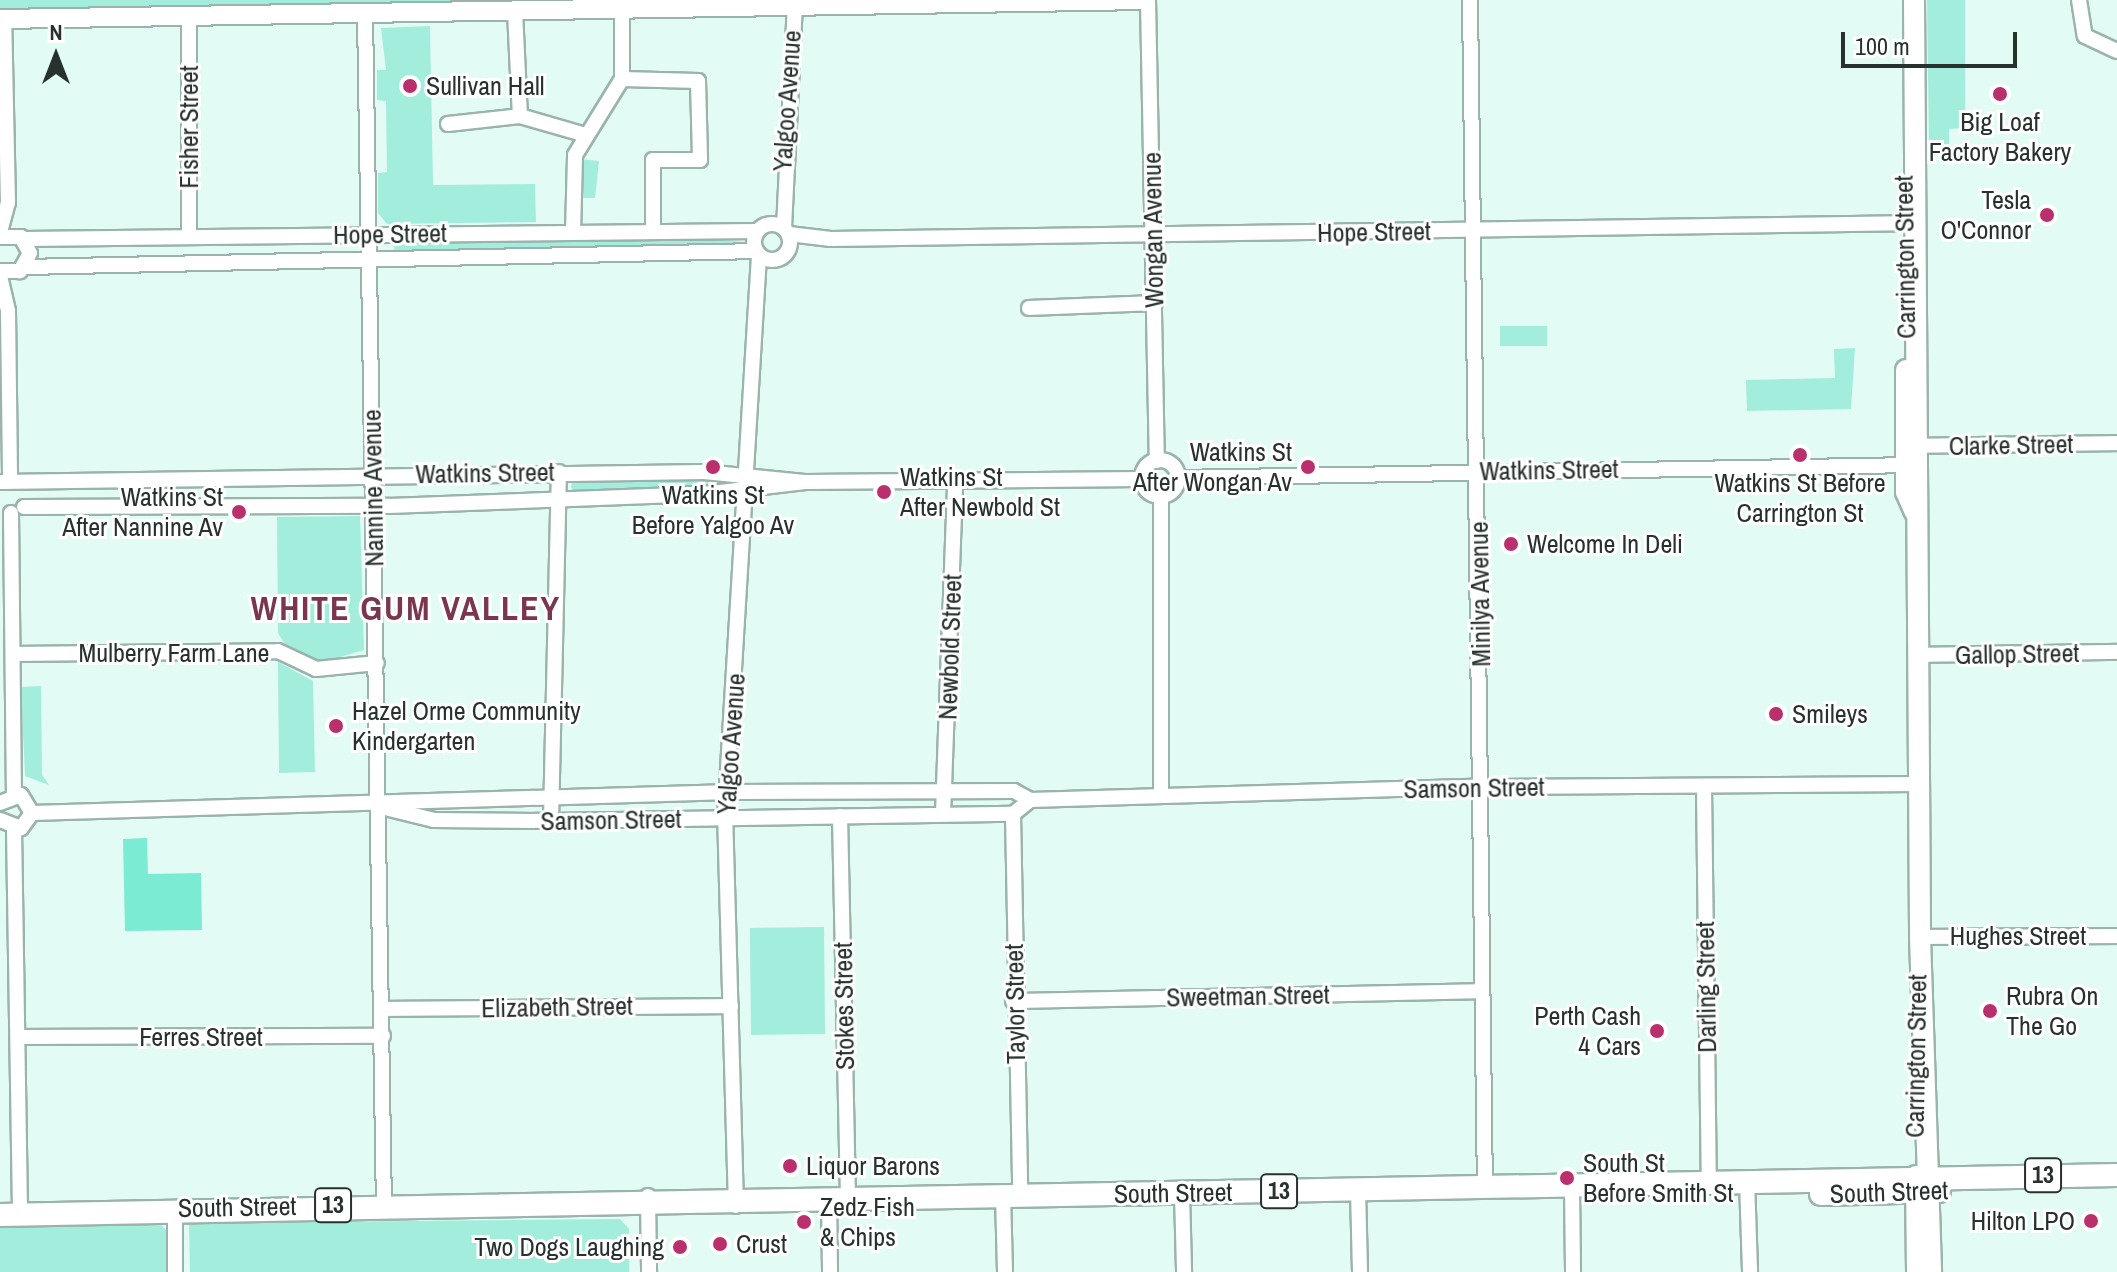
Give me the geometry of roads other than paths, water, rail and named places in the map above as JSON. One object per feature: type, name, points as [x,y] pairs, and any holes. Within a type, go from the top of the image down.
[{"type":"main road","name":"Carrington Street","points":[[1900,0],[1911,224]]},
{"type":"main road","name":"Carrington Street","points":[[1914,0],[1911,224],[1920,937],[1912,1005],[1931,1272]]},
{"type":"main road","name":"South Street","points":[[1923,1184],[2117,1175]]},
{"type":"main road","name":"Carrington Street","points":[[1917,1272],[1923,1184]]},
{"type":"main road","name":"South Street","points":[[10,1210],[1572,1187],[1923,1184],[2117,1188]]},
{"type":"street","points":[[0,234],[8,203],[2,19],[1141,0]]},
{"type":"street","name":"Wongan Avenue","points":[[1148,0],[1157,461]]},
{"type":"street","name":"Minilya Avenue","points":[[1470,0],[1485,1188]]},
{"type":"street","points":[[2079,0],[2085,36],[2117,51]]},
{"type":"street","name":"Yalgoo Avenue","points":[[762,283],[776,260],[783,234],[780,196],[795,6]]},
{"type":"street","points":[[573,233],[573,167],[586,135],[622,79],[622,8]]},
{"type":"street","points":[[515,11],[520,116]]},
{"type":"street","name":"Nannine Avenue","points":[[365,13],[366,255],[381,807],[384,1204]]},
{"type":"street","name":"Fisher Street","points":[[189,17],[189,237]]},
{"type":"street","points":[[622,79],[698,81],[700,160],[653,160],[653,231]]},
{"type":"street","points":[[448,124],[520,116],[586,135]]},
{"type":"street","points":[[8,203],[20,238],[30,253],[8,311]]},
{"type":"street","name":"Hope Street","points":[[783,234],[831,239],[1911,224]]},
{"type":"street","points":[[756,231],[783,234]]},
{"type":"street","name":"Yalgoo Avenue","points":[[736,1200],[725,818],[731,792],[745,491],[762,283],[756,231]]},
{"type":"street","name":"Hope Street","points":[[0,234],[20,238],[756,231]]},
{"type":"street","name":"Hope Street","points":[[0,273],[22,269],[366,255],[757,253],[776,260]]},
{"type":"street","points":[[0,273],[8,311],[7,481],[12,510],[14,794]]},
{"type":"street","points":[[1029,308],[1155,303]]},
{"type":"street","name":"Clarke Street","points":[[1913,456],[2117,443]]},
{"type":"street","name":"Watkins Street","points":[[1177,478],[1913,456]]},
{"type":"street","points":[[1161,496],[1142,479],[1157,461],[1169,463],[1177,478],[1161,496],[1161,793]]},
{"type":"street","points":[[551,821],[559,472]]},
{"type":"street","name":"Watkins Street","points":[[7,481],[559,472],[747,474],[805,482]]},
{"type":"street","name":"Watkins Street","points":[[12,510],[560,501],[745,491],[805,482],[1142,479]]},
{"type":"street","name":"Newbold Street","points":[[943,814],[955,480]]},
{"type":"street","name":"Mulberry Farm Lane","points":[[13,654],[278,651],[316,669],[377,663]]},
{"type":"street","name":"Gallop Street","points":[[1917,655],[2117,652]]},
{"type":"street","name":"Samson Street","points":[[32,813],[381,807],[435,797],[731,792],[1014,791],[1030,800],[1161,793],[1481,787],[1918,784]]},
{"type":"street","name":"Darling Street","points":[[1704,787],[1709,1186]]},
{"type":"street","points":[[0,803],[14,794]]},
{"type":"street","points":[[10,1210],[18,1037],[14,829],[32,813],[28,799],[14,794]]},
{"type":"street","points":[[1013,814],[1030,800]]},
{"type":"street","name":"Samson Street","points":[[381,807],[434,820],[1013,814]]},
{"type":"street","name":"Taylor Street","points":[[1005,1272],[1012,1194],[1013,814]]},
{"type":"street","name":"Stokes Street","points":[[830,1272],[838,1197],[840,816]]},
{"type":"street","points":[[0,820],[14,829]]},
{"type":"street","name":"Hughes Street","points":[[1920,937],[2117,936]]},
{"type":"street","name":"Sweetman Street","points":[[1013,1001],[1482,991]]},
{"type":"street","name":"Elizabeth Street","points":[[383,1009],[731,1006]]},
{"type":"street","points":[[0,1016],[18,1016]]},
{"type":"street","name":"Ferres Street","points":[[18,1037],[383,1036]]},
{"type":"street","points":[[1748,1186],[1750,1272]]},
{"type":"street","points":[[1572,1187],[1573,1272]]},
{"type":"street","points":[[1358,1190],[1360,1272]]},
{"type":"street","points":[[1182,1193],[1184,1272]]},
{"type":"street","points":[[648,1201],[649,1272]]},
{"type":"street","points":[[164,1208],[175,1272]]},
{"type":"place","name":"Sullivan Hall","points":[[410,86]]},
{"type":"place","name":"Big Loaf Factory Bakery","points":[[2000,94]]},
{"type":"place","name":"Tesla O'Connor","points":[[2047,215]]},
{"type":"place","name":"Watkins St Before Carrington St","points":[[1800,455]]},
{"type":"place","name":"Watkins St Before Yalgoo Av","points":[[713,467]]},
{"type":"place","name":"Watkins St After Wongan Av","points":[[1308,467]]},
{"type":"place","name":"Watkins St After Newbold St","points":[[884,492]]},
{"type":"place","name":"Watkins St After Nannine Av","points":[[239,512]]},
{"type":"place","name":"Welcome In Deli","points":[[1511,544]]},
{"type":"place","name":"Smileys","points":[[1776,714]]},
{"type":"place","name":"Hazel Orme Community Kindergarten","points":[[336,726]]},
{"type":"place","name":"Rubra On The Go","points":[[1990,1011]]},
{"type":"place","name":"Perth Cash 4 Cars","points":[[1657,1031]]},
{"type":"place","name":"Liquor Barons","points":[[790,1166]]},
{"type":"place","name":"South St Before Smith St","points":[[1567,1178]]},
{"type":"place","name":"Hilton LPO","points":[[2091,1221]]},
{"type":"place","name":"Zedz Fish & Chips","points":[[804,1222]]},
{"type":"place","name":"Crust","points":[[720,1244]]},
{"type":"place","name":"Two Dogs Laughing","points":[[680,1247]]},
{"type":"district","name":"WHITE GUM VALLEY","points":[[406,609]]}]
